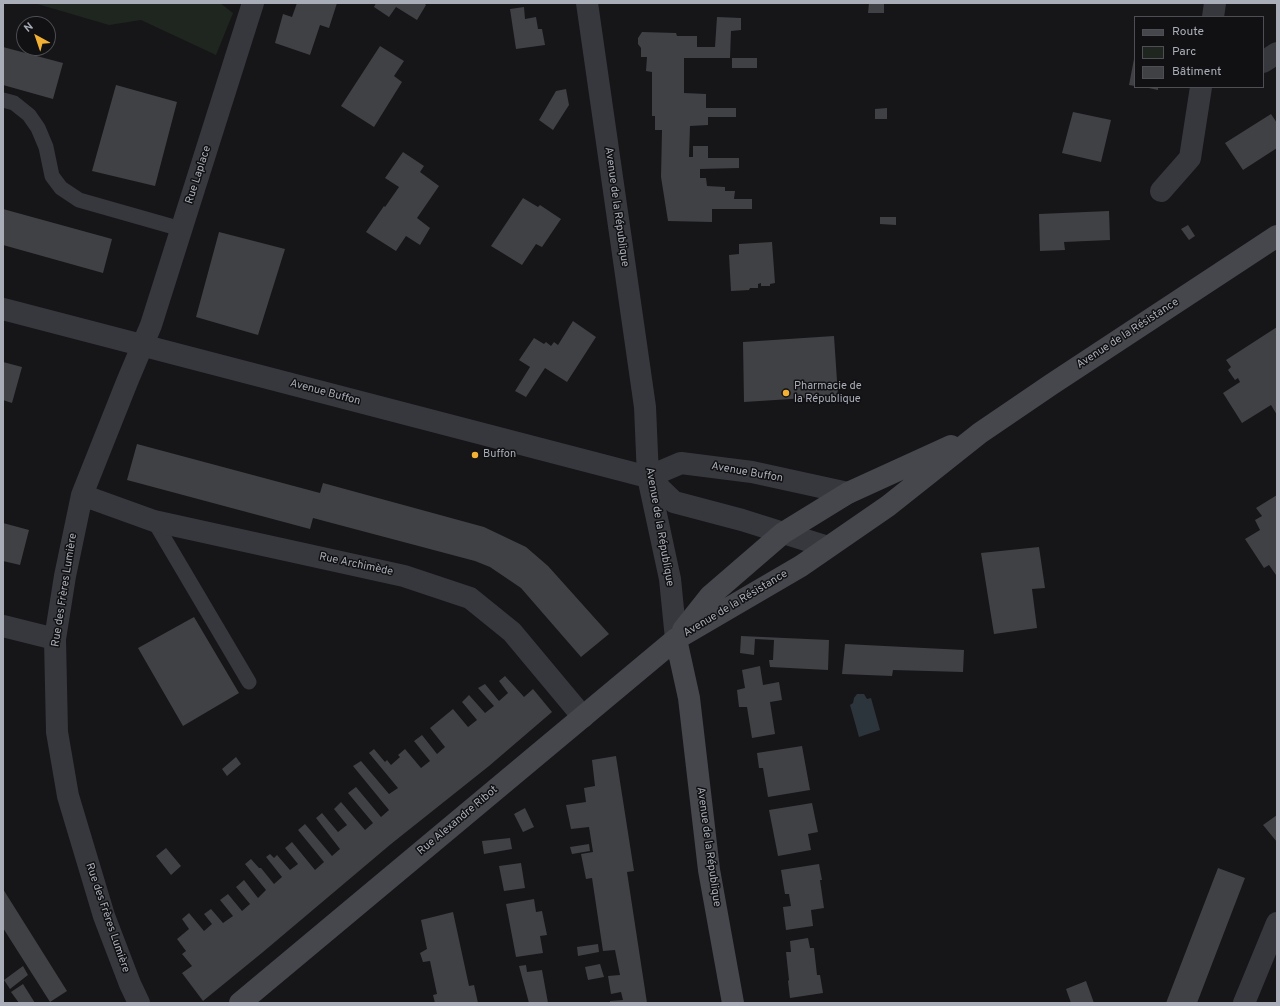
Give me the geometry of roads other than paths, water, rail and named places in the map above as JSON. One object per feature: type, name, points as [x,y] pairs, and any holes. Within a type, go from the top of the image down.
[{"type":"main road","name":"Avenue de la Résistance","points":[[676,639],[800,566],[888,506],[980,433],[1277,236]]},
{"type":"main road","name":"Avenue de la Résistance","points":[[676,639],[710,596],[783,533],[848,493],[980,433]]},
{"type":"main road","name":"Rue Alexandre Ribot","points":[[240,1003],[676,639]]},
{"type":"main road","name":"Avenue de la République","points":[[676,639],[689,698],[709,870],[733,1003]]},
{"type":"street","name":"Rue Laplace","points":[[142,345],[150,325],[253,3]]},
{"type":"street","name":"Avenue de la République","points":[[587,3],[645,406],[648,477],[670,578],[676,639]]},
{"type":"street","points":[[1213,16],[1215,3]]},
{"type":"street","points":[[1264,61],[1277,53]]},
{"type":"street","points":[[1161,191],[1190,158],[1201,88]]},
{"type":"street","name":"Avenue Buffon","points":[[3,309],[648,477],[674,502],[742,520],[828,547]]},
{"type":"street","name":"Rue des Frères Lumière","points":[[139,1003],[130,984],[104,916],[68,796],[57,732],[55,639],[65,576],[82,495],[142,345]]},
{"type":"street","name":"Avenue Buffon","points":[[648,477],[681,463],[752,472],[848,493]]},
{"type":"street","name":"Rue Archimède","points":[[82,495],[154,521],[404,576],[470,598],[512,632],[583,717]]},
{"type":"street","points":[[3,626],[55,639]]},
{"type":"street","points":[[1244,1003],[1277,924]]},
{"type":"lane","points":[[3,100],[14,103],[29,115],[38,128],[46,147],[52,176],[61,188],[79,200],[181,229]]},
{"type":"lane","points":[[154,521],[249,682]]},
{"type":"place","name":"Pharmacie de la République","points":[[786,393]]},
{"type":"place","name":"Buffon","points":[[475,455]]}]
